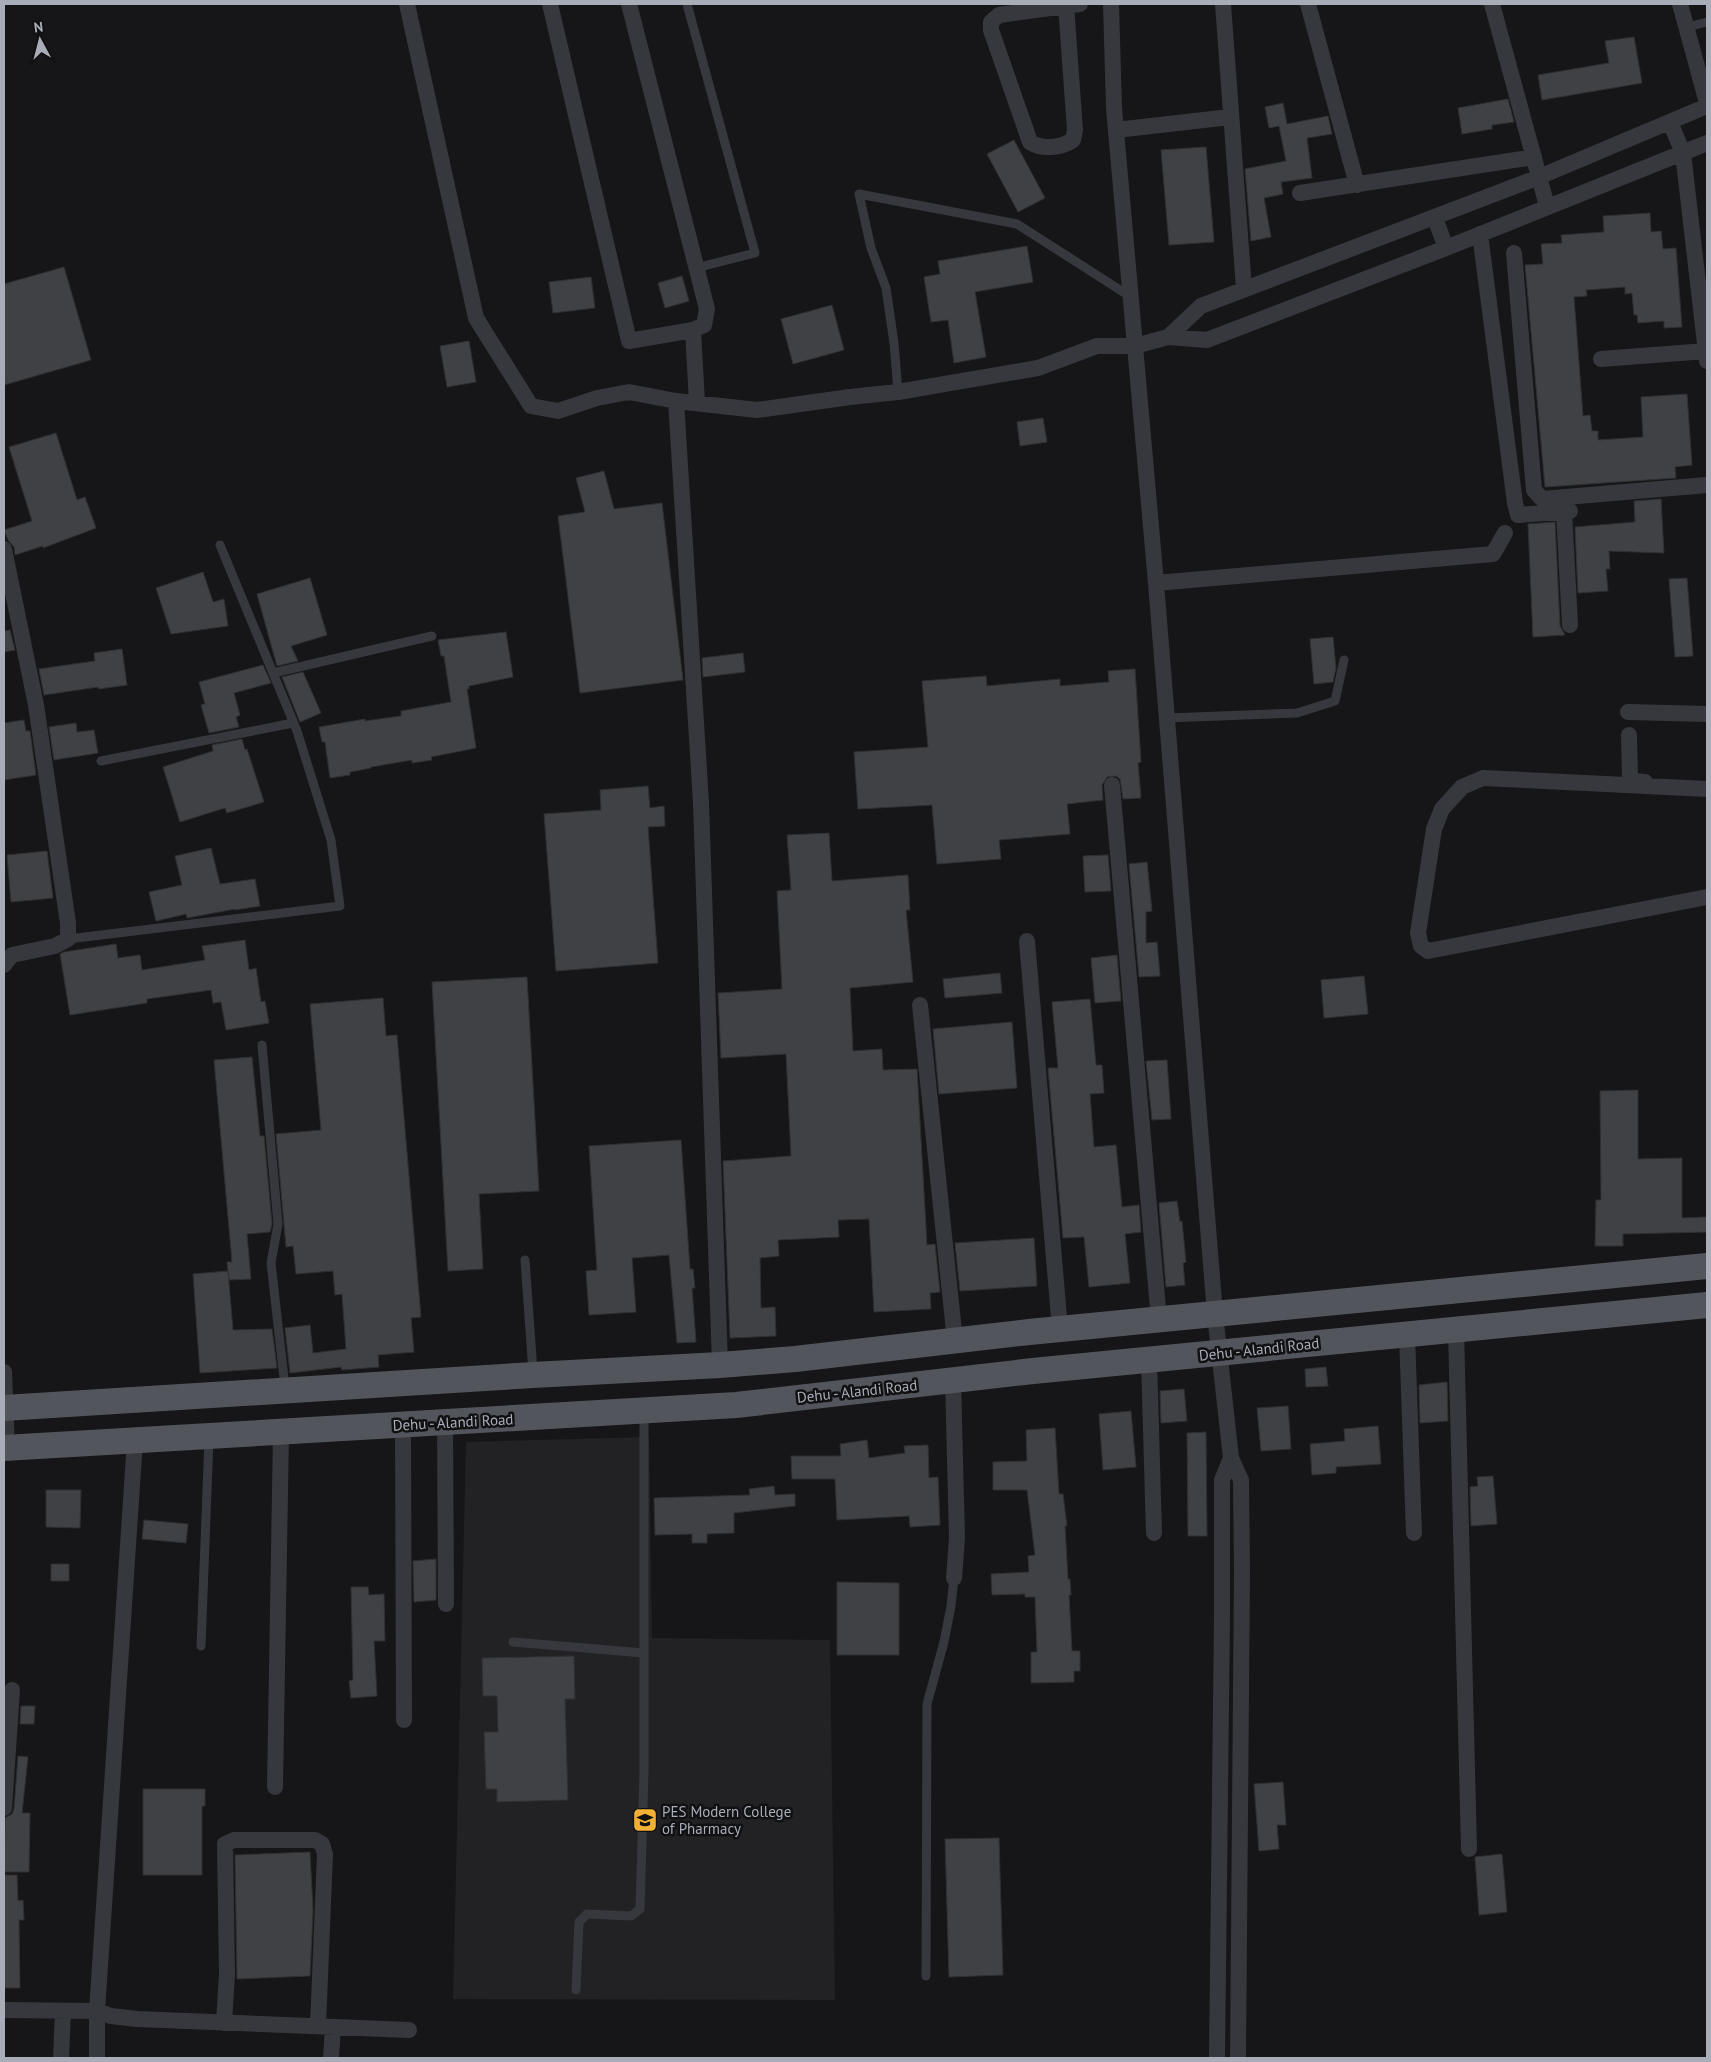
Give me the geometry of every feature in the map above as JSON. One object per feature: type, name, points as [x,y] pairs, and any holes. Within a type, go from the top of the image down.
[{"type":"main road","points":[[4,1408],[795,1359],[1060,1329],[1707,1266]]},
{"type":"main road","name":"Dehu - Alandi Road","points":[[6,1448],[736,1405],[953,1380],[1707,1305]]},
{"type":"street","points":[[407,4],[476,318],[531,406],[558,411],[597,398],[629,392],[676,401],[757,410],[898,392],[1038,368],[1097,346],[1135,346],[1168,337],[1207,340],[1446,248],[1546,206],[1707,143]]},
{"type":"street","points":[[550,4],[628,341],[693,330],[704,325],[706,309],[629,4]]},
{"type":"street","points":[[1111,4],[1116,130],[1156,583],[1215,1314],[1231,1458],[1241,1480],[1242,1602],[1238,2058]]},
{"type":"street","points":[[1223,4],[1244,289]]},
{"type":"street","points":[[1308,4],[1356,185]]},
{"type":"street","points":[[1492,4],[1546,206]]},
{"type":"street","points":[[1168,337],[1201,306],[1539,178],[1707,105],[1680,4]]},
{"type":"street","points":[[1073,5],[1075,130],[1072,140],[1065,145],[1036,146],[1030,142],[991,30],[991,22],[999,15],[1073,5]]},
{"type":"street","points":[[1116,130],[1230,117]]},
{"type":"street","points":[[1601,359],[1707,356],[1684,153],[1670,122]]},
{"type":"street","points":[[1300,193],[1534,157]]},
{"type":"street","points":[[1435,218],[1446,248]]},
{"type":"street","points":[[1480,234],[1515,503],[1518,515],[1567,511],[1570,625]]},
{"type":"street","points":[[1514,253],[1534,490],[1542,499],[1707,485]]},
{"type":"street","points":[[693,330],[697,403]]},
{"type":"street","points":[[676,401],[701,803],[720,1365]]},
{"type":"street","points":[[1156,583],[1494,554],[1505,533]]},
{"type":"street","points":[[4,549],[36,705],[68,923],[68,940],[55,946],[12,954],[4,965]]},
{"type":"street","points":[[1628,712],[1707,714]]},
{"type":"street","points":[[1630,735],[1629,776],[1633,781],[1707,784]]},
{"type":"street","points":[[1707,789],[1483,778],[1462,787],[1442,809],[1434,829],[1418,933],[1421,946],[1428,951],[1707,897]]},
{"type":"street","points":[[1112,785],[1159,1320]]},
{"type":"street","points":[[1027,941],[1060,1329]]},
{"type":"street","points":[[920,1005],[955,1341]]},
{"type":"street","points":[[1456,1330],[1469,1849]]},
{"type":"street","points":[[1407,1335],[1414,1533]]},
{"type":"street","points":[[1149,1360],[1154,1533]]},
{"type":"street","points":[[4,1372],[6,1448]]},
{"type":"street","points":[[953,1380],[957,1538],[954,1578]]},
{"type":"street","points":[[445,1422],[446,1604]]},
{"type":"street","points":[[403,1425],[404,1720]]},
{"type":"street","points":[[276,1787],[282,1432]]},
{"type":"street","points":[[98,2058],[97,2011],[135,1440]]},
{"type":"street","points":[[1217,2058],[1222,1480],[1231,1458]]},
{"type":"street","points":[[1222,1602],[1242,1602]]},
{"type":"street","points":[[4,1808],[12,1690]]},
{"type":"street","points":[[224,2023],[226,1974],[225,1844],[234,1840],[315,1840],[322,1844],[325,1854],[326,2027],[331,2058]]},
{"type":"street","points":[[4,2010],[97,2011],[111,2016],[137,2020],[409,2030]]},
{"type":"street","points":[[61,2058],[63,2011]]},
{"type":"lane","points":[[687,4],[755,253],[696,268]]},
{"type":"lane","points":[[1687,27],[1707,22]]},
{"type":"lane","points":[[898,392],[894,342],[886,288],[871,248],[859,194],[1018,224],[1131,297]]},
{"type":"lane","points":[[68,940],[340,906],[331,840],[293,723],[220,545]]},
{"type":"lane","points":[[273,672],[432,636]]},
{"type":"lane","points":[[1167,718],[1297,713],[1336,701],[1344,660]]},
{"type":"lane","points":[[100,761],[293,723]]},
{"type":"lane","points":[[262,1045],[278,1224],[271,1263],[286,1391]]},
{"type":"lane","points":[[525,1260],[533,1374]]},
{"type":"lane","points":[[576,1990],[579,1922],[587,1914],[632,1916],[640,1909],[644,1772],[644,1411]]},
{"type":"lane","points":[[201,1646],[209,1436]]},
{"type":"lane","points":[[926,1976],[927,1704],[944,1642],[954,1578]]},
{"type":"lane","points":[[513,1642],[644,1654]]},
{"type":"shaded area","name":"PES Modern College of Pharmacy","points":[[649,1437],[652,1638],[830,1640],[835,2000],[453,1999],[466,1442]]},
{"type":"building","points":[[1634,37],[1642,83],[1542,100],[1538,75],[1609,63],[1605,41]]},
{"type":"building","points":[[1508,99],[1514,122],[1492,125],[1492,129],[1462,134],[1458,108]]},
{"type":"building","points":[[1283,103],[1287,124],[1328,116],[1332,134],[1307,138],[1312,178],[1281,182],[1283,194],[1264,198],[1271,237],[1251,241],[1245,169],[1286,161],[1279,126],[1269,128],[1265,107]]},
{"type":"building","points":[[1014,140],[1045,198],[1018,212],[987,154]]},
{"type":"building","points":[[1206,147],[1214,242],[1169,245],[1161,150]]},
{"type":"building","points":[[1650,213],[1651,232],[1661,231],[1663,249],[1676,248],[1682,327],[1664,328],[1664,321],[1638,323],[1637,315],[1634,315],[1632,293],[1625,294],[1625,287],[1586,290],[1587,296],[1574,297],[1583,416],[1590,415],[1592,431],[1598,431],[1598,440],[1643,437],[1641,397],[1687,394],[1692,465],[1675,467],[1676,478],[1545,487],[1525,265],[1543,264],[1541,244],[1562,243],[1561,235],[1604,232],[1603,216]]},
{"type":"building","points":[[1027,246],[1033,282],[975,292],[986,357],[954,363],[948,320],[931,322],[924,277],[940,274],[938,261]]},
{"type":"building","points":[[64,267],[91,360],[4,385],[4,284]]},
{"type":"building","points":[[682,276],[689,301],[665,308],[658,283]]},
{"type":"building","points":[[591,277],[595,308],[553,313],[549,282]]},
{"type":"building","points":[[832,305],[844,350],[793,364],[781,319]]},
{"type":"building","points":[[469,341],[476,382],[447,387],[440,346]]},
{"type":"building","points":[[1043,418],[1047,442],[1020,446],[1017,422]]},
{"type":"building","points":[[56,433],[77,500],[85,497],[96,528],[43,548],[43,546],[15,555],[14,547],[8,540],[4,530],[32,521],[9,447]]},
{"type":"building","points":[[604,471],[614,509],[662,503],[683,680],[580,693],[558,516],[585,512],[576,478]]},
{"type":"building","points":[[1661,499],[1664,553],[1609,551],[1610,569],[1606,569],[1608,591],[1578,593],[1575,527],[1635,522],[1634,501]]},
{"type":"building","points":[[1555,522],[1560,626],[1565,635],[1533,637],[1528,524]]},
{"type":"building","points":[[203,572],[213,602],[224,599],[228,626],[171,634],[156,588]]},
{"type":"building","points":[[310,578],[327,635],[291,646],[298,661],[277,666],[257,594]]},
{"type":"building","points":[[1687,578],[1693,656],[1675,657],[1669,579]]},
{"type":"building","points":[[10,630],[15,650],[4,652],[4,631]]},
{"type":"building","points":[[506,632],[513,677],[469,686],[469,689],[467,689],[476,748],[431,757],[432,760],[412,763],[412,760],[371,767],[350,772],[350,775],[330,778],[325,742],[322,742],[319,727],[365,719],[365,721],[401,716],[401,711],[451,702],[444,656],[441,656],[438,640]]},
{"type":"building","points":[[1333,637],[1336,668],[1333,682],[1314,684],[1310,639]]},
{"type":"building","points":[[122,649],[127,685],[44,695],[39,669],[95,661],[94,653]]},
{"type":"building","points":[[743,653],[745,672],[703,677],[702,658]]},
{"type":"building","points":[[263,665],[271,683],[234,693],[240,715],[236,717],[239,727],[209,733],[201,705],[205,704],[199,682]]},
{"type":"building","points":[[1135,669],[1141,762],[1138,763],[1141,798],[1123,799],[1120,779],[1116,776],[1107,777],[1102,785],[1103,800],[1067,804],[1070,834],[999,840],[1001,859],[937,864],[932,805],[858,809],[854,752],[928,747],[922,681],[986,676],[987,686],[1060,679],[1060,686],[1109,682],[1108,671]]},
{"type":"building","points":[[303,672],[321,713],[300,722],[282,677]]},
{"type":"building","points":[[24,720],[26,731],[30,731],[36,775],[4,780],[4,723]]},
{"type":"building","points":[[76,723],[77,732],[94,730],[98,753],[54,760],[49,727]]},
{"type":"building","points":[[242,739],[264,802],[227,813],[225,808],[180,822],[163,767],[213,751],[212,745]]},
{"type":"building","points":[[648,786],[650,808],[664,806],[665,826],[648,827],[658,963],[556,971],[544,814],[601,810],[600,790]]},
{"type":"building","points":[[829,833],[832,881],[908,875],[910,910],[906,910],[913,982],[850,988],[853,1051],[882,1049],[883,1070],[917,1069],[927,1245],[935,1244],[940,1292],[930,1293],[931,1309],[874,1312],[869,1219],[838,1220],[839,1237],[778,1240],[779,1256],[760,1258],[761,1308],[775,1307],[776,1336],[730,1338],[723,1161],[791,1156],[786,1054],[721,1058],[718,993],[782,989],[777,891],[791,890],[787,835]]},
{"type":"building","points":[[211,848],[220,884],[255,879],[260,906],[187,918],[186,914],[156,921],[149,892],[182,885],[175,856]]},
{"type":"building","points":[[47,851],[53,898],[11,902],[7,855]]},
{"type":"building","points":[[1108,855],[1111,891],[1085,892],[1083,856]]},
{"type":"building","points":[[1147,862],[1152,911],[1146,912],[1146,943],[1157,942],[1160,976],[1139,977],[1129,864]]},
{"type":"building","points":[[245,940],[249,970],[256,968],[261,1002],[265,1001],[269,1023],[226,1030],[221,1002],[213,1003],[211,990],[147,999],[147,1003],[70,1015],[60,954],[64,952],[116,944],[118,958],[140,955],[142,970],[205,960],[202,946]]},
{"type":"building","points":[[1117,955],[1121,1001],[1095,1003],[1091,958]]},
{"type":"building","points":[[1000,973],[1002,993],[945,998],[943,979]]},
{"type":"building","points":[[1364,976],[1368,1014],[1324,1018],[1321,980]]},
{"type":"building","points":[[527,977],[539,1191],[479,1194],[483,1269],[448,1271],[432,982]]},
{"type":"building","points":[[383,998],[386,1036],[397,1035],[421,1317],[411,1318],[414,1352],[378,1355],[379,1367],[342,1370],[341,1367],[290,1373],[285,1328],[310,1325],[313,1353],[346,1349],[342,1294],[335,1295],[333,1271],[296,1274],[293,1246],[286,1247],[276,1134],[321,1130],[310,1004]]},
{"type":"building","points":[[1090,999],[1096,1065],[1102,1065],[1104,1093],[1090,1094],[1094,1147],[1116,1145],[1122,1207],[1139,1205],[1141,1232],[1125,1234],[1130,1283],[1089,1287],[1084,1237],[1063,1238],[1048,1068],[1058,1068],[1052,1002]]},
{"type":"building","points":[[1012,1022],[1017,1088],[939,1094],[933,1029]]},
{"type":"building","points":[[252,1057],[260,1136],[264,1136],[272,1224],[270,1232],[247,1234],[251,1279],[229,1280],[227,1262],[232,1262],[214,1060]]},
{"type":"building","points":[[1167,1060],[1171,1119],[1152,1120],[1146,1061]]},
{"type":"building","points":[[1638,1090],[1638,1159],[1682,1158],[1682,1218],[1707,1217],[1707,1232],[1623,1234],[1623,1246],[1595,1246],[1596,1200],[1601,1200],[1600,1091]]},
{"type":"building","points":[[681,1140],[690,1269],[693,1269],[695,1288],[692,1288],[696,1342],[677,1343],[669,1255],[632,1258],[636,1312],[589,1315],[586,1271],[597,1270],[589,1146]]},
{"type":"building","points":[[1177,1201],[1180,1222],[1182,1221],[1186,1262],[1183,1263],[1185,1285],[1166,1287],[1159,1203]]},
{"type":"building","points":[[1034,1238],[1037,1286],[960,1291],[955,1243]]},
{"type":"building","points":[[228,1271],[233,1330],[272,1329],[277,1368],[200,1373],[193,1274]]},
{"type":"building","points":[[1326,1367],[1328,1386],[1306,1387],[1305,1369]]},
{"type":"building","points":[[1447,1382],[1448,1421],[1420,1423],[1419,1385]]},
{"type":"building","points":[[1184,1389],[1187,1421],[1161,1423],[1160,1391]]},
{"type":"building","points":[[1288,1406],[1291,1449],[1261,1451],[1257,1408]]},
{"type":"building","points":[[1131,1411],[1136,1467],[1103,1470],[1099,1414]]},
{"type":"building","points":[[1378,1426],[1381,1464],[1336,1467],[1336,1473],[1312,1475],[1310,1444],[1345,1441],[1344,1429]]},
{"type":"building","points":[[1055,1428],[1059,1494],[1063,1494],[1067,1526],[1065,1526],[1068,1579],[1070,1579],[1071,1595],[1069,1595],[1072,1651],[1080,1651],[1080,1671],[1074,1671],[1074,1682],[1031,1683],[1031,1652],[1037,1652],[1035,1597],[1025,1597],[1025,1594],[992,1595],[991,1574],[1029,1572],[1028,1556],[1035,1555],[1027,1490],[993,1490],[993,1462],[1027,1461],[1026,1430]]},
{"type":"building","points":[[1206,1432],[1207,1536],[1188,1536],[1187,1433]]},
{"type":"building","points":[[867,1440],[869,1458],[905,1453],[904,1446],[928,1445],[929,1478],[938,1477],[940,1525],[910,1527],[909,1516],[837,1520],[835,1479],[792,1479],[791,1456],[841,1456],[840,1444]]},
{"type":"building","points":[[1493,1476],[1497,1524],[1471,1526],[1470,1487],[1478,1486],[1477,1477]]},
{"type":"building","points":[[774,1486],[775,1495],[795,1494],[795,1506],[734,1513],[734,1533],[707,1534],[707,1543],[692,1543],[692,1534],[655,1535],[654,1498],[750,1495],[749,1489]]},
{"type":"building","points":[[46,1490],[81,1490],[80,1528],[46,1527]]},
{"type":"building","points":[[144,1520],[188,1524],[186,1543],[142,1539]]},
{"type":"building","points":[[436,1559],[436,1600],[414,1602],[413,1561]]},
{"type":"building","points":[[51,1564],[69,1564],[69,1581],[51,1581]]},
{"type":"building","points":[[837,1582],[899,1583],[899,1655],[837,1655]]},
{"type":"building","points":[[351,1587],[368,1587],[369,1595],[384,1594],[385,1641],[374,1641],[377,1696],[351,1698],[349,1681],[353,1680]]},
{"type":"building","points":[[574,1656],[575,1699],[565,1699],[568,1800],[497,1802],[497,1789],[486,1789],[484,1732],[498,1732],[497,1696],[483,1696],[482,1658]]},
{"type":"building","points":[[21,1706],[35,1706],[34,1724],[20,1724]]},
{"type":"building","points":[[18,1756],[28,1757],[22,1813],[30,1813],[29,1872],[4,1872],[5,1818],[12,1814],[14,1809]]},
{"type":"building","points":[[1283,1782],[1286,1825],[1277,1825],[1279,1849],[1259,1851],[1254,1784]]},
{"type":"building","points":[[143,1789],[205,1789],[205,1806],[202,1806],[202,1875],[143,1875]]},
{"type":"building","points":[[999,1838],[1003,1975],[949,1977],[945,1839]]},
{"type":"building","points":[[310,1852],[313,1911],[310,1976],[237,1979],[235,1855]]},
{"type":"building","points":[[1502,1854],[1507,1912],[1479,1915],[1475,1857]]},
{"type":"building","points":[[4,1875],[17,1875],[18,1901],[23,1900],[24,1920],[19,1920],[20,1988],[4,1988]]},
{"type":"place","name":"PES Modern College of Pharmacy","points":[[645,1820]]}]
